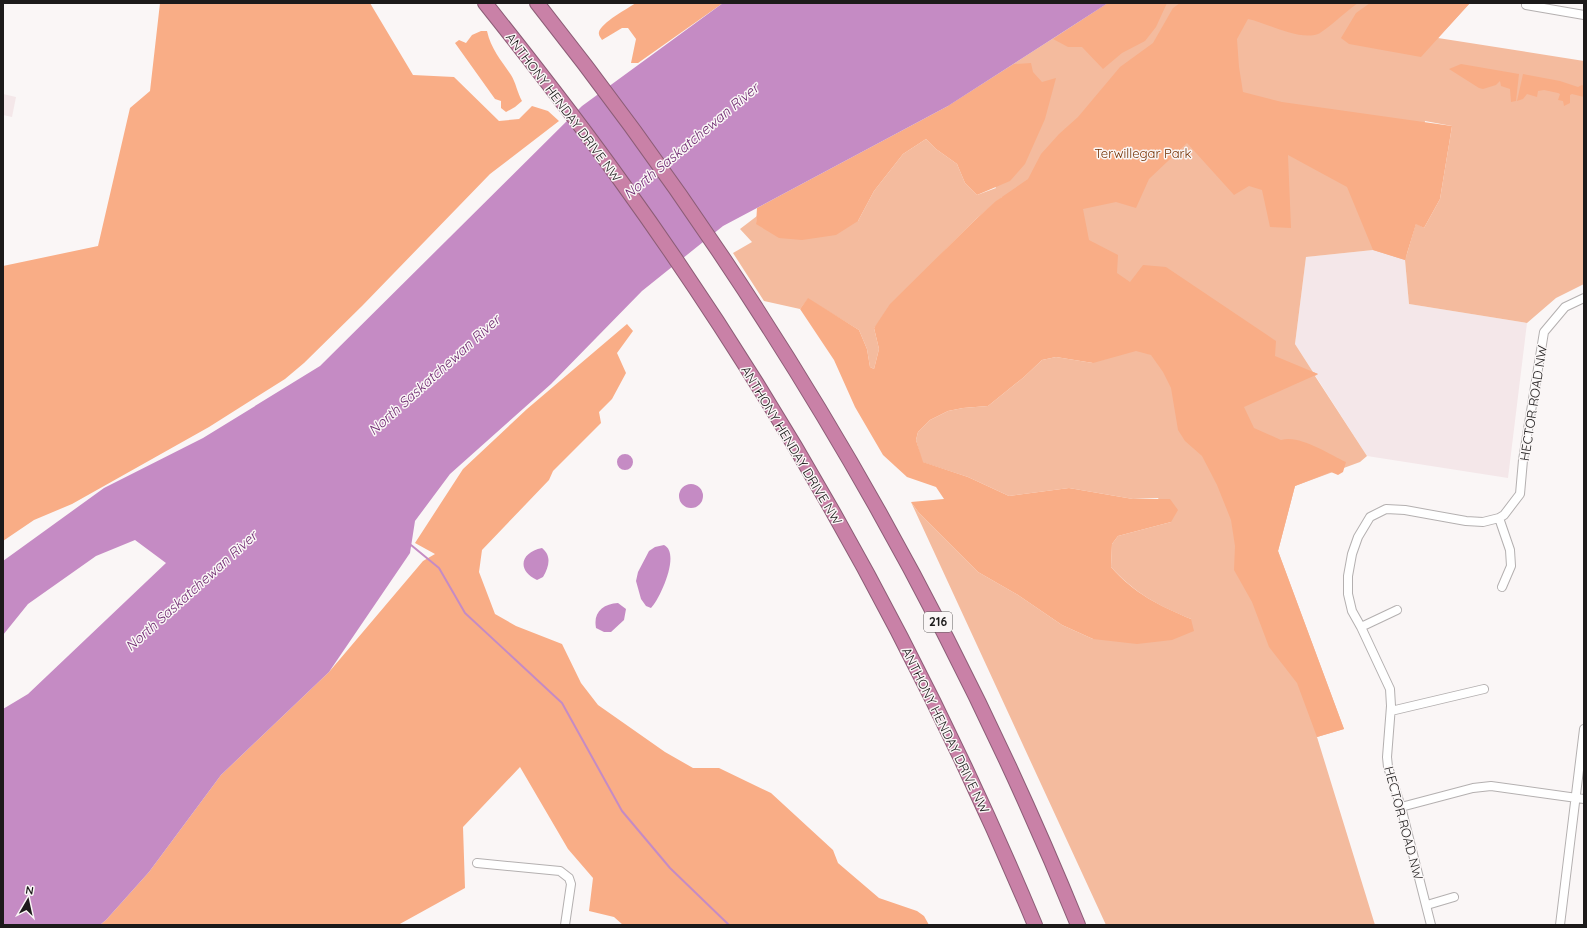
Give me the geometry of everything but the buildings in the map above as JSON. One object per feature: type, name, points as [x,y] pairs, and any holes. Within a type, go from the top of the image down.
[{"type":"highway","name":"ANTHONY HENDAY DRIVE NW","points":[[485,3],[558,96],[623,184],[740,359],[828,503],[893,623],[977,791],[1035,925]]},
{"type":"highway","name":"216","points":[[537,3],[589,69],[654,157],[715,244],[773,333],[847,457],[929,603],[1012,773],[1078,925]]},
{"type":"street","points":[[1527,3],[1526,5],[1584,15]]},
{"type":"street","name":"HECTOR ROAD NW","points":[[1431,925],[1401,807],[1390,775],[1387,757],[1391,711],[1390,689],[1352,611],[1348,594],[1348,576],[1352,554],[1358,537],[1370,517],[1386,509],[1405,510],[1466,521],[1482,522],[1499,518],[1504,514],[1520,494],[1523,460],[1544,332],[1565,307],[1584,298]]},
{"type":"street","points":[[1499,518],[1510,550],[1511,566],[1502,586]]},
{"type":"street","points":[[1361,627],[1397,610]]},
{"type":"street","points":[[1391,711],[1484,689]]},
{"type":"street","points":[[1560,925],[1584,729]]},
{"type":"street","points":[[1401,807],[1473,788],[1491,786],[1584,799]]},
{"type":"street","points":[[477,863],[554,869],[565,875],[571,884],[566,925]]},
{"type":"street","points":[[1427,905],[1454,897]]},
{"type":"shaded area","points":[[3,94],[16,97],[12,117],[3,115]]},
{"type":"shaded area","points":[[1373,250],[1405,260],[1409,304],[1527,323],[1508,478],[1367,456],[1295,344],[1306,257]]},
{"type":"green space","points":[[160,3],[370,3],[413,75],[454,77],[499,121],[519,119],[532,106],[548,111],[559,121],[490,174],[362,306],[304,363],[285,379],[209,427],[72,504],[34,520],[3,541],[3,266],[98,246],[130,108],[150,91]]},
{"type":"green space","points":[[636,3],[723,3],[638,63],[631,63],[636,39],[628,28],[622,28],[602,40],[599,33],[604,24]]},
{"type":"green space","name":"Terwillegar Park","points":[[1108,3],[1470,3],[1438,38],[1584,61],[1584,284],[1556,298],[1527,323],[1409,304],[1405,260],[1373,250],[1306,257],[1295,344],[1313,372],[1318,374],[1315,376],[1367,456],[1360,462],[1295,486],[1278,551],[1344,729],[1317,737],[1375,925],[1106,925],[911,502],[919,513],[978,572],[1018,595],[1062,625],[1093,639],[1191,619],[1157,604],[1138,592],[1111,567],[1112,544],[1118,536],[1171,522],[1158,498],[1133,499],[1069,488],[1009,496],[968,477],[922,462],[916,440],[918,432],[930,420],[948,411],[988,406],[1024,377],[1042,360],[1056,357],[1093,363],[1002,197],[976,219],[947,248],[874,328],[879,349],[874,369],[870,367],[867,349],[859,330],[808,299],[800,309],[764,301],[733,253],[752,242],[740,229],[757,216],[756,224],[858,221],[874,191],[903,154],[926,139],[936,149],[957,164],[965,183],[977,195],[996,188],[948,106]],"holes":[[[1425,121],[1452,126],[1440,199],[1424,228],[1416,223],[1406,257]]]},
{"type":"green space","points":[[1108,3],[1167,3],[1156,27],[1145,41],[1122,53],[1103,69],[1082,47],[1068,47],[1053,39]]},
{"type":"green space","name":"Terwillegar Park","points":[[1180,3],[1358,3],[1321,32],[1310,36],[1283,31],[1248,19],[1237,39],[1243,92],[1282,102],[1452,126],[1440,199],[1424,228],[1416,224],[1405,260],[1373,250],[1347,187],[1288,155],[1291,228],[1270,227],[1262,190],[1249,186],[1234,195],[1187,143],[1149,179],[1136,208],[1116,202],[1083,209],[1089,240],[1118,255],[1117,273],[1130,282],[1143,265],[1166,267],[1276,341],[1275,356],[1318,374],[1244,407],[1254,428],[1281,440],[1288,439],[1305,442],[1346,462],[1343,472],[1338,475],[1331,472],[1295,486],[1278,551],[1344,729],[1317,737],[1297,683],[1269,647],[1252,602],[1234,570],[1235,546],[1231,520],[1217,485],[1202,456],[1185,441],[1178,430],[1171,388],[1163,372],[1151,355],[1136,351],[1093,363],[1056,357],[1042,360],[1024,377],[988,406],[948,411],[930,420],[918,432],[916,440],[923,462],[968,477],[1009,496],[1069,488],[1133,499],[1170,499],[1178,510],[1171,522],[1118,536],[1112,544],[1111,567],[1138,592],[1158,604],[1191,619],[1194,631],[1172,640],[1137,644],[1093,639],[1062,625],[1018,595],[978,572],[919,513],[911,502],[944,499],[936,487],[907,477],[883,455],[855,407],[834,360],[800,309],[808,298],[859,330],[867,349],[870,367],[874,369],[879,349],[874,328],[890,304],[976,219],[996,201],[1028,179],[1041,154],[1059,134],[1078,117],[1120,67],[1153,43],[1173,8]]},
{"type":"green space","points":[[1370,3],[1470,3],[1421,57],[1349,44],[1341,38],[1356,13]]},
{"type":"green space","points":[[481,31],[487,31],[494,49],[513,78],[522,101],[506,112],[501,108],[501,101],[495,99],[455,43],[459,40],[466,43],[472,35]]},
{"type":"green space","points":[[1031,63],[1033,72],[1042,82],[1056,78],[1045,119],[1025,164],[1010,181],[977,195],[965,183],[957,164],[936,149],[926,139],[903,154],[874,191],[858,221],[836,235],[802,240],[779,238],[756,224],[757,208],[948,106],[1014,64]]},
{"type":"green space","points":[[1461,64],[1519,74],[1516,101],[1511,102],[1510,89],[1501,86],[1500,81],[1496,85],[1483,89],[1449,69]]},
{"type":"green space","points":[[1523,74],[1560,81],[1578,87],[1582,85],[1584,86],[1584,97],[1572,94],[1570,95],[1570,103],[1564,106],[1563,101],[1558,100],[1560,94],[1544,90],[1538,91],[1537,97],[1527,94],[1523,99],[1517,101]]},
{"type":"green space","points":[[627,324],[633,331],[617,353],[626,373],[612,399],[599,412],[601,423],[553,471],[549,480],[482,550],[479,572],[495,614],[516,626],[562,644],[581,683],[598,705],[665,752],[693,768],[719,768],[771,793],[833,850],[838,863],[879,898],[917,911],[924,916],[929,925],[623,925],[614,917],[589,911],[593,878],[568,849],[520,767],[463,827],[465,888],[398,925],[100,925],[149,872],[221,775],[329,672],[423,561],[435,554],[415,543],[463,469],[527,409]]},
{"type":"water","name":"North Saskatchewan River","points":[[723,3],[1108,3],[948,106],[723,226],[642,291],[551,384],[450,474],[415,521],[410,553],[329,672],[221,775],[149,872],[106,920],[100,925],[3,925],[3,709],[28,694],[166,563],[135,540],[96,556],[28,604],[3,635],[3,561],[104,488],[203,438],[320,366],[582,106]]},
{"type":"water","points":[[625,454],[631,456],[633,462],[631,468],[625,470],[619,468],[617,462],[619,456]]},
{"type":"water","points":[[691,484],[700,487],[703,496],[700,505],[691,508],[682,505],[679,496],[682,487]]},
{"type":"water","points":[[664,545],[669,550],[670,566],[664,586],[651,608],[646,606],[641,599],[636,581],[638,572],[649,551],[655,547]]},
{"type":"water","points":[[542,548],[547,554],[548,566],[543,577],[537,580],[530,576],[526,571],[524,562],[529,553]]},
{"type":"water","points":[[618,603],[626,609],[624,620],[611,632],[604,632],[596,628],[596,617],[600,610],[608,605]]},
{"type":"waterway","points":[[411,545],[439,568],[465,613],[562,703],[622,811],[670,868],[729,925]]}]
